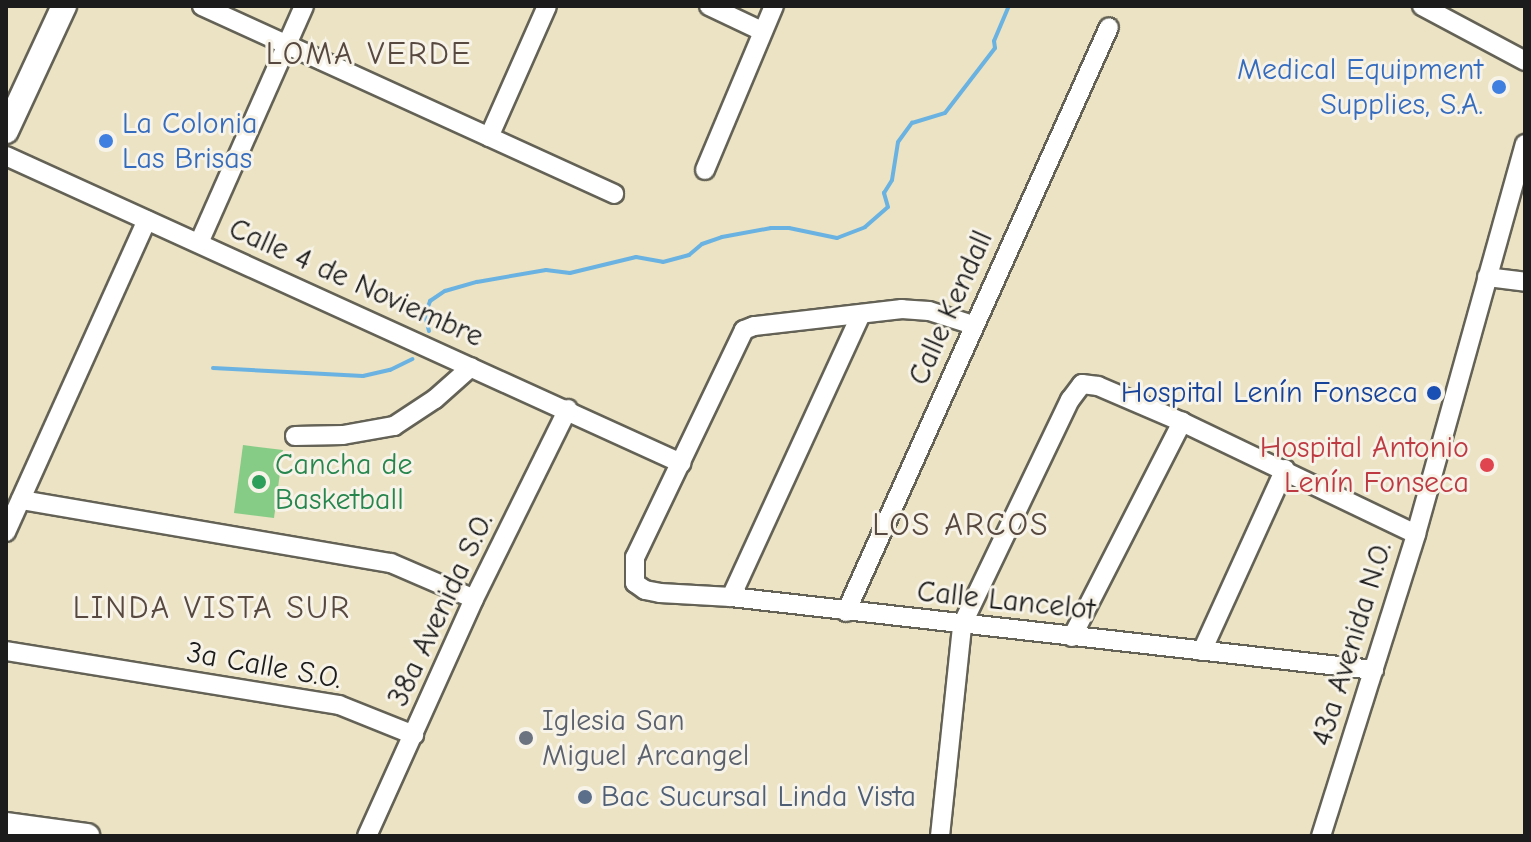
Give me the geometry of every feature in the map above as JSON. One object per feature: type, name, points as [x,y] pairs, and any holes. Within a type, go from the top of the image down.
[{"type":"main road","points":[[6,131],[64,6]]},
{"type":"main road","points":[[6,825],[87,836]]},
{"type":"street","points":[[202,6],[614,194]]},
{"type":"street","points":[[199,243],[304,6]]},
{"type":"street","points":[[489,137],[547,6]]},
{"type":"street","points":[[709,6],[762,31]]},
{"type":"street","points":[[705,170],[774,6]]},
{"type":"street","points":[[1422,6],[1525,61]]},
{"type":"street","name":"Calle Kendall","points":[[846,612],[1109,27]]},
{"type":"street","name":"43a Avenida N.O.","points":[[1321,836],[1416,534],[1525,144]]},
{"type":"street","name":"Calle 4 de Noviembre","points":[[6,156],[681,463]]},
{"type":"street","points":[[6,532],[147,220]]},
{"type":"street","points":[[1487,277],[1525,282]]},
{"type":"street","points":[[681,463],[737,339],[744,330],[754,326],[902,309],[929,311],[973,325]]},
{"type":"street","points":[[731,597],[861,314]]},
{"type":"street","points":[[295,436],[343,435],[394,426],[435,399],[471,367]]},
{"type":"street","points":[[940,836],[962,625],[1070,400],[1082,384],[1098,386],[1182,422],[1416,534]]},
{"type":"street","name":"38a Avenida S.O.","points":[[367,836],[474,599],[568,409]]},
{"type":"street","points":[[1072,637],[1182,422]]},
{"type":"street","name":"Calle Lancelot","points":[[681,463],[635,557],[635,583],[645,590],[731,597],[1374,670]]},
{"type":"street","points":[[1202,651],[1285,469]]},
{"type":"street","points":[[21,500],[391,563],[474,599]]},
{"type":"street","name":"3a Calle S.O.","points":[[6,651],[339,705],[414,735]]},
{"type":"green space","name":"Cancha de Basketball","points":[[243,445],[283,450],[274,518],[234,513]]},
{"type":"waterway","points":[[429,331],[425,315],[430,301],[445,291],[477,282],[546,270],[570,273],[636,257],[663,262],[689,255],[702,244],[722,237],[771,228],[789,228],[837,238],[865,227],[888,207],[884,193],[892,180],[898,142],[912,123],[945,113],[995,48],[994,41],[1009,6]]},
{"type":"waterway","points":[[213,368],[363,376],[390,370],[413,359]]},
{"type":"place","name":"Medical Equipment Supplies, S.A.","points":[[1499,87]]},
{"type":"place","name":"La Colonia Las Brisas","points":[[106,141]]},
{"type":"place","name":"Hospital Lenín Fonseca","points":[[1434,393]]},
{"type":"place","name":"Hospital Antonio Lenín Fonseca","points":[[1487,465]]},
{"type":"place","name":"Cancha de Basketball","points":[[259,482]]},
{"type":"place","name":"Iglesia San Miguel Arcangel","points":[[526,738]]},
{"type":"place","name":"Bac Sucursal Linda Vista","points":[[585,797]]},
{"type":"district","name":"LOMA VERDE","points":[[369,54]]},
{"type":"district","name":"LOS ARCOS","points":[[961,525]]},
{"type":"district","name":"LINDA VISTA SUR","points":[[212,608]]}]
